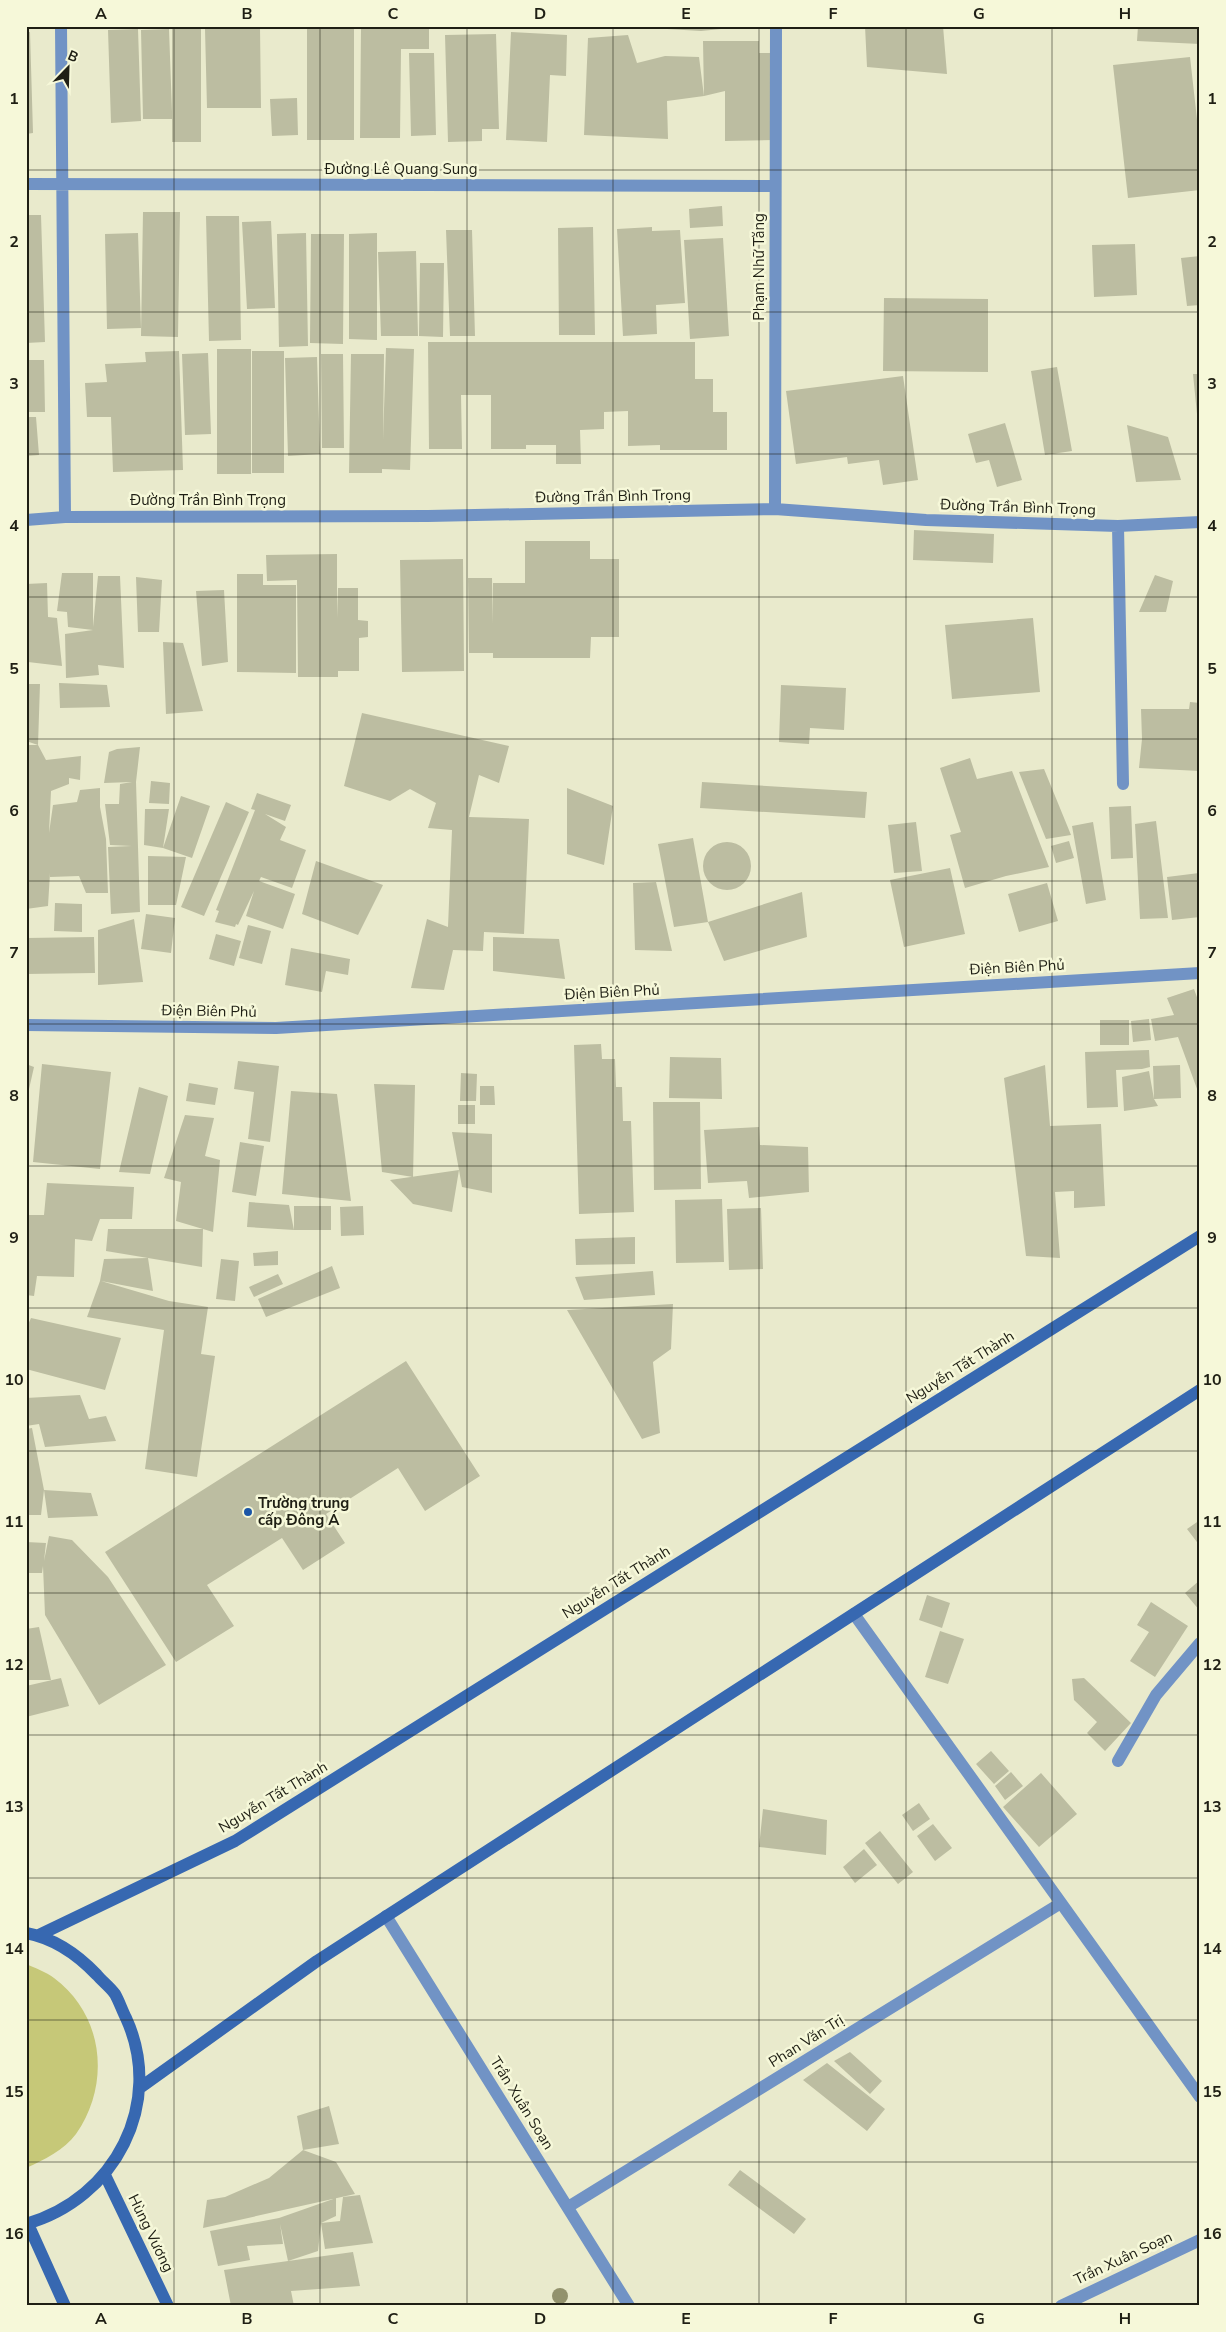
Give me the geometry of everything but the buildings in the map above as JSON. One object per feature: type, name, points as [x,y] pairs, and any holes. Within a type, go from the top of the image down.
[{"type":"main road","name":"Nguyễn Tất Thành","points":[[32,1934],[235,1841],[1200,1236]]},
{"type":"main road","points":[[140,2087],[317,1961],[1200,1390]]},
{"type":"main road","points":[[32,1934],[81,1958],[115,1994],[135,2038],[140,2087],[130,2134],[105,2175],[70,2205],[27,2224],[65,2306]]},
{"type":"main road","name":"Hùng Vương","points":[[105,2175],[168,2306]]},
{"type":"street","points":[[61,26],[65,517]]},
{"type":"street","name":"Phạm Nhữ Tăng","points":[[775,509],[776,26]]},
{"type":"street","name":"Đường Lê Quang Sung","points":[[26,184],[775,186]]},
{"type":"street","name":"Đường Trần Bình Trọng","points":[[26,520],[65,517],[419,516],[775,509],[926,520],[1118,526],[1200,522]]},
{"type":"street","points":[[1118,526],[1123,784]]},
{"type":"street","name":"Điện Biên Phủ","points":[[26,1025],[276,1028],[1200,973]]},
{"type":"street","points":[[854,1614],[1200,2097]]},
{"type":"street","points":[[1118,1761],[1156,1695],[1200,1643]]},
{"type":"street","name":"Phan Văn Trị","points":[[568,2207],[1061,1903]]},
{"type":"street","name":"Trần Xuân Soạn","points":[[386,1916],[630,2306]]},
{"type":"street","name":"Trần Xuân Soạn","points":[[1061,2306],[1200,2240]]},
{"type":"green space","points":[[26,1964],[54,1978],[71,1993],[83,2011],[92,2030],[97,2051],[98,2072],[94,2094],[87,2114],[76,2134],[60,2150],[26,2168]]},
{"type":"place","name":"Trường trung cấp Đông Á","points":[[248,1512]]}]
